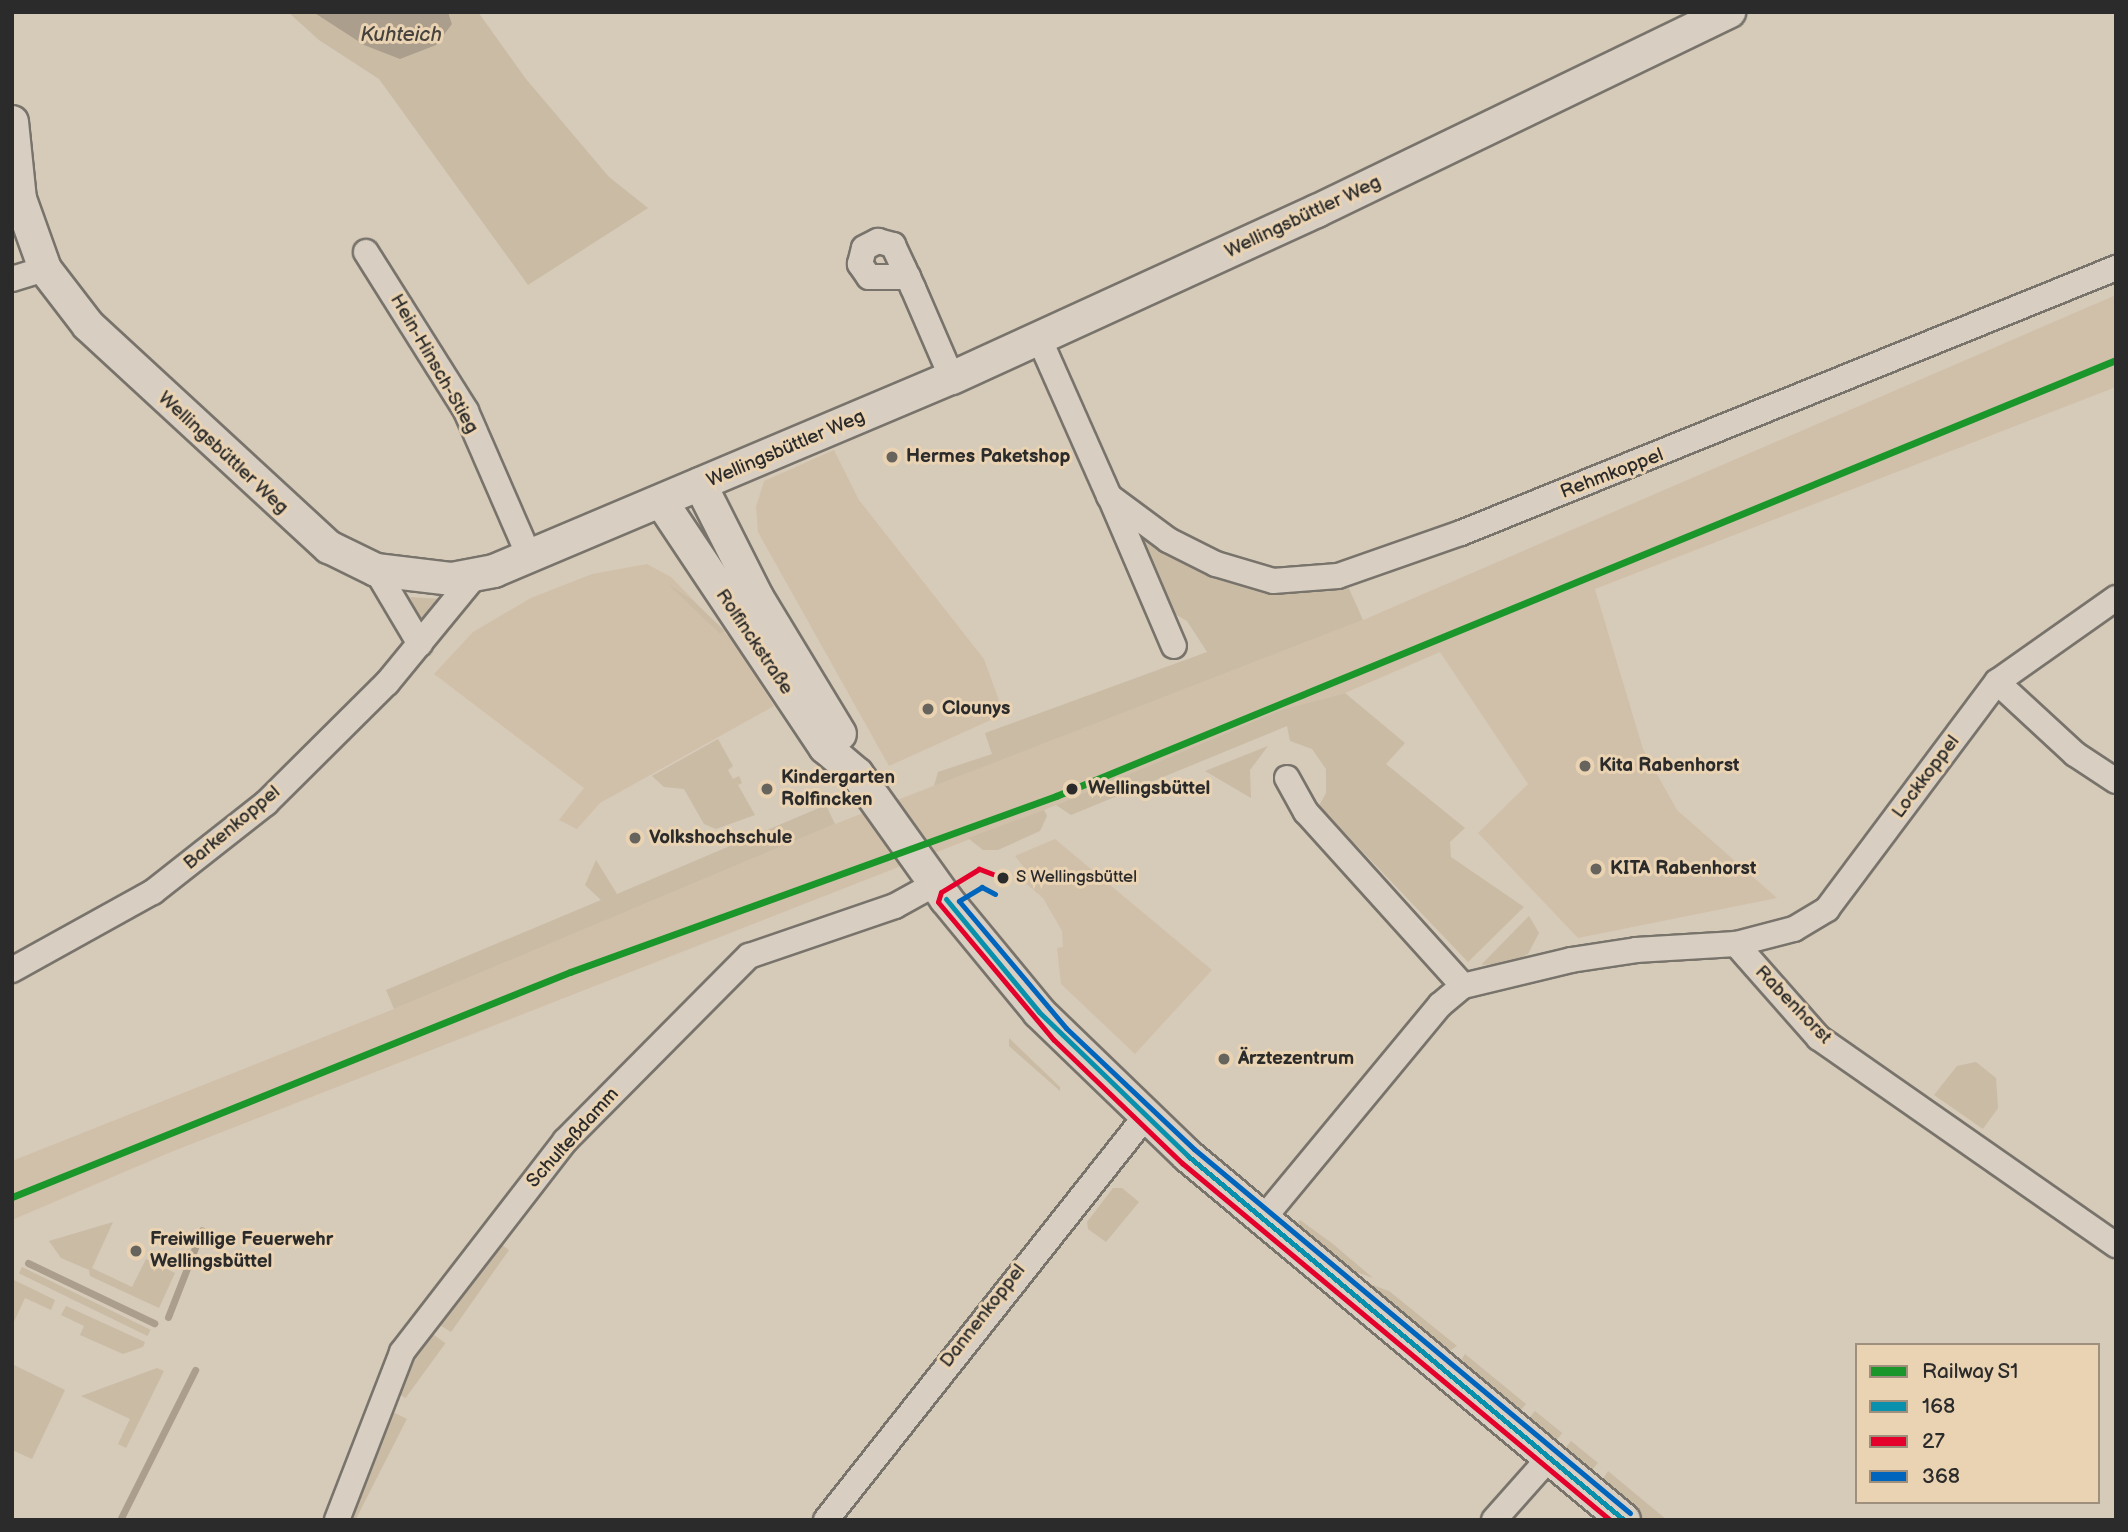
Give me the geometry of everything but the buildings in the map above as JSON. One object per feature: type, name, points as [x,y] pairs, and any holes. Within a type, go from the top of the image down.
[{"type":"main road","name":"Wellingsbüttler Weg","points":[[12,122],[20,198],[45,270],[88,325],[266,493],[329,547],[376,570],[426,579],[475,576],[529,556],[952,378],[1729,12]]},
{"type":"main road","name":"Rolfinckstraße","points":[[700,484],[757,597],[845,741],[857,774]]},
{"type":"main road","name":"Rolfinckstraße","points":[[661,501],[825,747],[857,774],[935,884],[1039,1012],[1145,1116],[1262,1220],[1624,1520]]},
{"type":"street","name":"Hein-Hinsch-Stieg","points":[[366,252],[466,411],[529,556]]},
{"type":"street","name":"Rehmkoppel","points":[[1109,496],[1168,540],[1216,564],[1273,581],[1338,576],[1660,455],[2116,268]]},
{"type":"street","points":[[12,279],[45,270]]},
{"type":"street","points":[[908,277],[952,378]]},
{"type":"street","name":"Rehmkoppel","points":[[1039,338],[1174,646]]},
{"type":"street","points":[[376,570],[420,644]]},
{"type":"street","name":"Barkenkoppel","points":[[12,970],[153,892],[266,803],[420,644],[475,576]]},
{"type":"street","name":"Lockkoppel","points":[[1736,944],[1794,929],[1827,909],[1997,681],[2116,598]]},
{"type":"street","points":[[1997,681],[2075,754],[2116,780]]},
{"type":"street","points":[[1286,778],[1306,812],[1463,986]]},
{"type":"street","name":"Schulteßdamm","points":[[337,1520],[402,1352],[565,1142],[749,956],[895,906],[935,884]]},
{"type":"street","points":[[1262,1220],[1440,1005],[1463,986],[1571,960],[1636,950],[1736,944]]},
{"type":"street","name":"Rabenhorst","points":[[1736,944],[1819,1038],[2116,1245]]},
{"type":"street","name":"Dannenkoppel","points":[[826,1520],[1145,1116]]},
{"type":"street","points":[[1494,1520],[1550,1457]]},
{"type":"shaded area","points":[[288,12],[313,12],[364,45],[452,24],[448,12],[478,12],[526,79],[609,177],[648,208],[528,285],[379,79],[319,40]]},
{"type":"shaded area","points":[[2116,295],[2116,387],[1595,589],[1643,749],[1677,810],[1777,898],[1578,938],[1478,833],[1528,784],[1440,652],[1345,693],[1281,710],[1044,810],[171,1152],[12,1220],[12,1161],[394,1009],[835,824],[1363,620]]},
{"type":"shaded area","points":[[834,450],[859,500],[984,659],[1004,714],[889,766],[758,532],[756,507],[764,481]]},
{"type":"shaded area","points":[[1130,528],[1190,561],[1347,584],[1363,620],[934,786],[938,772],[992,754],[985,733],[1207,652],[1187,621],[1166,609]]},
{"type":"shaded area","points":[[647,564],[671,577],[735,643],[774,706],[600,803],[577,829],[559,820],[584,788],[434,674],[473,632],[531,598],[592,574]]},
{"type":"shaded area","points":[[668,584],[692,600],[725,631],[720,634]]},
{"type":"shaded area","points":[[410,597],[442,599],[423,624]]},
{"type":"shaded area","points":[[1345,693],[1405,743],[1386,764],[1465,828],[1450,842],[1451,857],[1524,907],[1468,962],[1319,806],[1326,793],[1326,769],[1312,749],[1290,741],[1287,726],[1071,815],[1056,805],[1281,710]]},
{"type":"shaded area","points":[[718,739],[733,766],[728,770],[733,779],[739,776],[742,783],[738,785],[755,815],[716,829],[704,824],[684,789],[664,787],[652,776]]},
{"type":"shaded area","points":[[1268,746],[1250,770],[1251,798],[1205,771]]},
{"type":"shaded area","points":[[826,805],[835,824],[394,1009],[386,990],[601,900],[585,885],[596,860],[617,894]]},
{"type":"shaded area","points":[[1044,810],[1047,816],[1040,831],[998,850],[983,850],[968,838]]},
{"type":"shaded area","points":[[1055,839],[1212,970],[1135,1054],[1061,984],[1057,948],[1063,947],[1062,931],[1043,898],[1023,881],[1029,874],[1015,856]]},
{"type":"shaded area","points":[[1529,916],[1539,933],[1528,954],[1509,963],[1481,965]]},
{"type":"shaded area","points":[[1009,1038],[1060,1087],[1060,1091],[1009,1046]]},
{"type":"shaded area","points":[[1976,1062],[1996,1078],[1998,1108],[1983,1129],[1934,1095],[1957,1066]]},
{"type":"shaded area","points":[[1113,1188],[1122,1188],[1139,1202],[1106,1242],[1088,1229],[1087,1222]]},
{"type":"shaded area","points":[[1300,1220],[1373,1278],[1343,1267],[1295,1226]]},
{"type":"shaded area","points":[[113,1222],[92,1268],[132,1287],[146,1259],[175,1273],[159,1308],[90,1276],[89,1270],[61,1258],[49,1241]]},
{"type":"shaded area","points":[[498,1242],[509,1250],[451,1332],[435,1322]]},
{"type":"shaded area","points":[[22,1267],[151,1330],[147,1336],[19,1273]]},
{"type":"shaded area","points":[[1348,1276],[1389,1291],[1457,1346],[1445,1354]]},
{"type":"shaded area","points":[[14,1280],[55,1300],[51,1310],[25,1298],[12,1326]]},
{"type":"shaded area","points":[[66,1306],[145,1342],[143,1347],[123,1354],[80,1335],[84,1326],[61,1315]]},
{"type":"shaded area","points":[[430,1332],[445,1343],[405,1398],[390,1387]]},
{"type":"shaded area","points":[[1465,1354],[1526,1404],[1520,1411],[1514,1412],[1458,1365]]},
{"type":"shaded area","points":[[12,1364],[65,1390],[32,1459],[12,1450]]},
{"type":"shaded area","points":[[157,1368],[164,1371],[126,1448],[118,1444],[130,1419],[81,1396]]},
{"type":"shaded area","points":[[389,1410],[407,1419],[355,1520],[345,1520],[335,1515]]},
{"type":"shaded area","points":[[1535,1411],[1562,1433],[1553,1444],[1526,1422]]},
{"type":"shaded area","points":[[1571,1441],[1598,1463],[1591,1471],[1585,1471],[1562,1452]]},
{"type":"shaded area","points":[[1608,1471],[1667,1520],[1644,1520],[1600,1484]]},
{"type":"water","name":"Kuhteich","points":[[313,12],[448,12],[452,24],[436,45],[400,59],[364,45]]},
{"type":"waterway","points":[[168,1317],[202,1230]]},
{"type":"waterway","points":[[28,1263],[154,1323]]},
{"type":"waterway","points":[[120,1520],[195,1370]]},
{"type":"rail line","name":"S1","points":[[12,1197],[570,972],[1056,796],[2116,360]]},
{"type":"transit line","name":"27","points":[[1003,878],[979,869],[941,892],[938,902],[1054,1040],[1182,1163],[1610,1520]]},
{"type":"transit line","name":"368","points":[[995,894],[982,887],[959,901],[1066,1028],[1194,1149],[1630,1513]]},
{"type":"transit line","name":"168","points":[[946,899],[1039,1012],[1188,1156],[1624,1520]]},
{"type":"place","name":"Hermes Paketshop","points":[[892,457]]},
{"type":"place","name":"Clounys","points":[[928,709]]},
{"type":"place","name":"Kita Rabenhorst","points":[[1585,766]]},
{"type":"place","name":"Kindergarten Rolfincken","points":[[767,789]]},
{"type":"place","name":"Wellingsbüttel","points":[[1072,789]]},
{"type":"place","name":"Volkshochschule","points":[[635,838]]},
{"type":"place","name":"KITA Rabenhorst","points":[[1596,869]]},
{"type":"place","name":"S Wellingsbüttel","points":[[1003,878]]},
{"type":"place","name":"Ärztezentrum","points":[[1224,1059]]},
{"type":"place","name":"Freiwillige Feuerwehr Wellingsbüttel","points":[[136,1251]]}]
